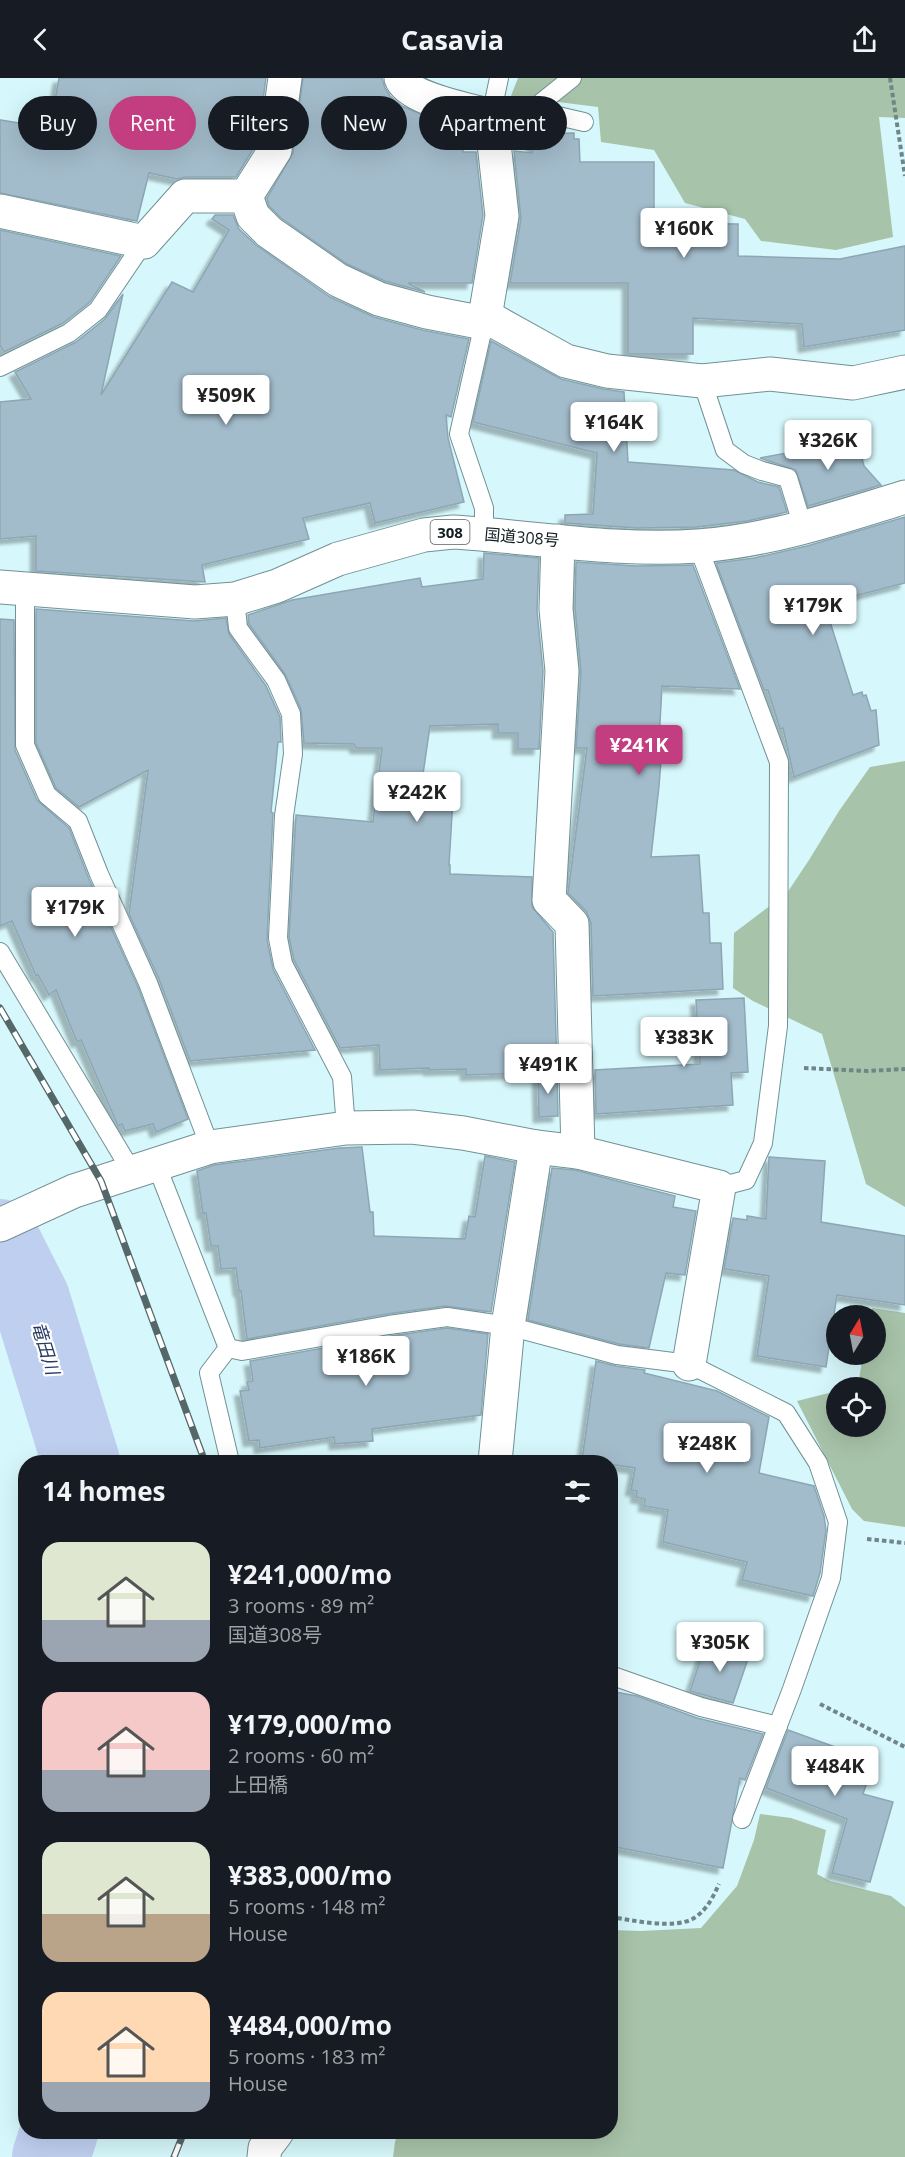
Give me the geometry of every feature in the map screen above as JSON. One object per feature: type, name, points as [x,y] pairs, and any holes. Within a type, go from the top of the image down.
[{"type":"main road","points":[[246,196],[275,150],[285,78]]},
{"type":"main road","points":[[401,78],[402,82],[421,96]]},
{"type":"main road","points":[[484,319],[502,216],[495,150]]},
{"type":"main road","points":[[0,211],[144,242],[185,196],[246,196]]},
{"type":"main road","points":[[246,196],[253,216],[269,232],[338,280],[379,299],[427,312],[484,319],[566,361],[608,371],[702,381],[770,374],[853,383],[905,372]]},
{"type":"main road","name":"国道308号","points":[[13,589],[195,602],[235,599],[277,586],[338,559],[424,536],[453,532],[630,547],[698,546],[728,543],[803,527],[905,497]]},
{"type":"main road","points":[[558,541],[556,609],[562,671],[549,900],[572,924],[578,1152]]},
{"type":"main road","points":[[0,1225],[74,1191],[210,1147],[346,1128],[412,1127],[578,1152],[719,1187],[689,1364]]},
{"type":"main road","points":[[496,1455],[508,1326],[536,1147]]},
{"type":"main road","points":[[264,2157],[265,2148],[272,2139]]},
{"type":"lane","points":[[495,96],[499,78]]},
{"type":"lane","points":[[550,96],[572,78]]},
{"type":"lane","points":[[567,118],[584,122]]},
{"type":"lane","points":[[0,367],[69,333],[98,310],[144,242]]},
{"type":"lane","points":[[484,319],[459,434],[484,508],[484,534]]},
{"type":"lane","points":[[702,381],[724,450],[744,464],[789,478],[803,527]]},
{"type":"lane","points":[[698,546],[779,762],[778,1026],[763,1143],[746,1180],[719,1187]]},
{"type":"lane","points":[[13,589],[25,745],[47,795],[78,821],[148,983],[210,1147]]},
{"type":"lane","points":[[235,599],[238,628],[276,680],[291,714],[293,754],[284,816],[278,939],[283,964],[342,1077],[346,1128]]},
{"type":"lane","points":[[0,952],[144,1168],[228,1348]]},
{"type":"lane","points":[[228,1348],[242,1351],[447,1317],[508,1326],[617,1355],[689,1364],[786,1413],[818,1463],[838,1522],[831,1578],[792,1689],[742,1819]]},
{"type":"lane","points":[[228,1348],[209,1373],[228,1455]]},
{"type":"lane","points":[[618,1678],[700,1707],[778,1726]]},
{"type":"path","points":[[890,78],[905,176]]},
{"type":"path","points":[[772,1066],[867,1071],[905,1069]]},
{"type":"path","points":[[792,1689],[905,1747]]},
{"type":"path","points":[[618,1918],[674,1924],[694,1918],[710,1903],[719,1884]]},
{"type":"green space","points":[[518,78],[905,78],[905,118],[879,117],[893,237],[836,250],[761,241],[745,219],[685,203],[654,150],[601,142],[598,107],[567,103],[567,96],[511,96]]},
{"type":"green space","points":[[905,761],[905,1207],[866,1184],[822,1034],[753,1001],[733,988],[734,933],[787,893],[870,767]]},
{"type":"green space","points":[[886,1310],[905,1313],[905,1527],[864,1521],[852,1509],[797,1401],[826,1394],[826,1437],[886,1437],[886,1377],[859,1377],[861,1365],[886,1365]]},
{"type":"green space","points":[[760,1814],[791,1818],[826,1830],[817,1874],[830,1881],[891,1896],[905,1907],[905,2157],[393,2157],[396,2139],[618,2139],[618,1930],[701,1928],[737,1886],[754,1840]]},
{"type":"building","points":[[59,78],[266,78],[264,96],[208,96],[208,150],[253,150],[236,177],[177,179],[149,173],[137,221],[0,193],[0,120],[18,123],[18,150],[97,150],[97,96],[56,96]]},
{"type":"building","points":[[303,78],[382,78],[390,96],[321,96],[321,150],[407,150],[407,108],[419,113],[419,150],[476,152],[483,215],[472,283],[408,283],[425,292],[385,281],[347,264],[281,218],[269,206],[267,198],[293,150],[309,150],[309,96],[301,96]]},
{"type":"building","points":[[567,133],[574,133],[574,139],[579,139],[580,162],[654,162],[654,223],[738,224],[738,256],[840,259],[905,246],[905,330],[804,347],[802,324],[693,318],[693,354],[628,354],[628,283],[510,283],[521,219],[514,151],[532,153],[532,150],[567,150]]},
{"type":"building","points":[[215,215],[233,215],[239,229],[256,245],[330,297],[374,317],[422,330],[469,339],[451,417],[446,415],[448,438],[464,502],[375,523],[370,503],[303,518],[309,539],[202,565],[205,582],[36,571],[36,536],[0,539],[0,402],[31,399],[15,372],[76,342],[105,319],[123,294],[101,395],[172,282],[193,292],[229,230],[212,219]]},
{"type":"building","points":[[0,230],[121,256],[90,302],[63,323],[4,352],[0,345]]},
{"type":"building","points":[[491,341],[561,379],[624,392],[628,462],[734,470],[758,482],[779,487],[787,512],[747,521],[697,527],[637,528],[565,523],[565,515],[593,514],[597,453],[473,422]]},
{"type":"building","points":[[857,440],[864,466],[881,485],[808,506],[796,470],[760,458]]},
{"type":"building","points":[[905,517],[905,583],[839,600],[842,608],[827,612],[853,695],[862,692],[863,696],[866,695],[871,711],[876,710],[879,745],[794,777],[783,728],[780,729],[768,690],[764,690],[716,563],[754,558],[807,546]]},
{"type":"building","points":[[484,553],[539,558],[537,611],[543,671],[539,749],[518,749],[518,733],[498,733],[498,724],[430,726],[420,795],[453,798],[450,874],[532,877],[532,907],[553,932],[557,1072],[466,1075],[466,1069],[380,1070],[379,1045],[340,1048],[294,960],[289,937],[296,815],[373,822],[382,748],[356,748],[354,744],[304,743],[301,709],[285,674],[249,624],[248,615],[292,600],[420,578],[422,587],[483,579]]},
{"type":"building","points":[[576,562],[636,566],[693,565],[740,689],[662,686],[658,759],[661,760],[651,857],[699,855],[703,913],[709,913],[710,943],[721,943],[723,989],[593,996],[591,923],[586,911],[568,893],[587,748],[576,748],[581,672],[575,608]]},
{"type":"building","points":[[36,609],[194,621],[226,618],[229,634],[266,686],[280,717],[281,742],[278,742],[271,812],[273,813],[267,940],[273,969],[315,1050],[190,1061],[159,979],[129,914],[148,770],[79,807],[56,788],[36,743]]},
{"type":"building","points":[[0,619],[14,620],[15,750],[37,800],[69,828],[89,879],[138,987],[188,1119],[156,1132],[153,1124],[125,1131],[122,1124],[118,1126],[81,1040],[77,1042],[56,990],[49,995],[38,975],[36,976],[12,921],[0,926]]},
{"type":"building","points":[[744,998],[748,1072],[731,1073],[733,1105],[596,1114],[595,1070],[700,1064],[696,1000]]},
{"type":"building","points":[[557,1072],[558,1116],[539,1117],[538,1074]]},
{"type":"building","points":[[362,1147],[370,1212],[373,1212],[374,1236],[465,1239],[469,1216],[475,1217],[485,1156],[515,1162],[491,1312],[445,1306],[247,1339],[236,1268],[221,1269],[218,1246],[211,1246],[206,1213],[203,1214],[197,1171],[214,1165]]},
{"type":"building","points":[[769,1157],[825,1161],[821,1222],[905,1236],[905,1305],[837,1295],[835,1305],[826,1305],[826,1367],[757,1356],[769,1276],[724,1269],[733,1218],[747,1220],[747,1216],[766,1219]]},
{"type":"building","points":[[552,1168],[575,1170],[675,1196],[673,1207],[696,1211],[685,1275],[666,1273],[649,1348],[619,1344],[528,1320]]},
{"type":"building","points":[[447,1328],[488,1334],[481,1415],[372,1429],[373,1441],[335,1444],[334,1437],[260,1448],[259,1440],[249,1441],[240,1391],[249,1390],[247,1382],[253,1381],[250,1361]]},
{"type":"building","points":[[596,1361],[645,1370],[644,1373],[717,1391],[769,1417],[759,1473],[814,1486],[824,1516],[826,1530],[820,1573],[813,1596],[742,1580],[747,1562],[663,1542],[668,1510],[644,1506],[645,1499],[636,1497],[637,1491],[631,1490],[635,1468],[618,1465],[618,1455],[583,1455]]},
{"type":"building","points":[[710,1643],[749,1656],[733,1703],[690,1691],[704,1649],[708,1649]]},
{"type":"building","points":[[618,1692],[637,1696],[697,1718],[763,1734],[745,1780],[740,1778],[723,1868],[618,1848]]},
{"type":"building","points":[[788,1730],[874,1761],[863,1794],[893,1802],[870,1882],[832,1873],[847,1819],[766,1788]]},
{"type":"waterway","name":"竜田川","points":[[0,1238],[31,1299],[79,1455]]},
{"type":"waterway","name":"竜田川","points":[[51,2157],[57,2139]]},
{"type":"railway","points":[[0,1008],[101,1181],[202,1455]]},
{"type":"railway","points":[[174,2157],[181,2139]]}]
